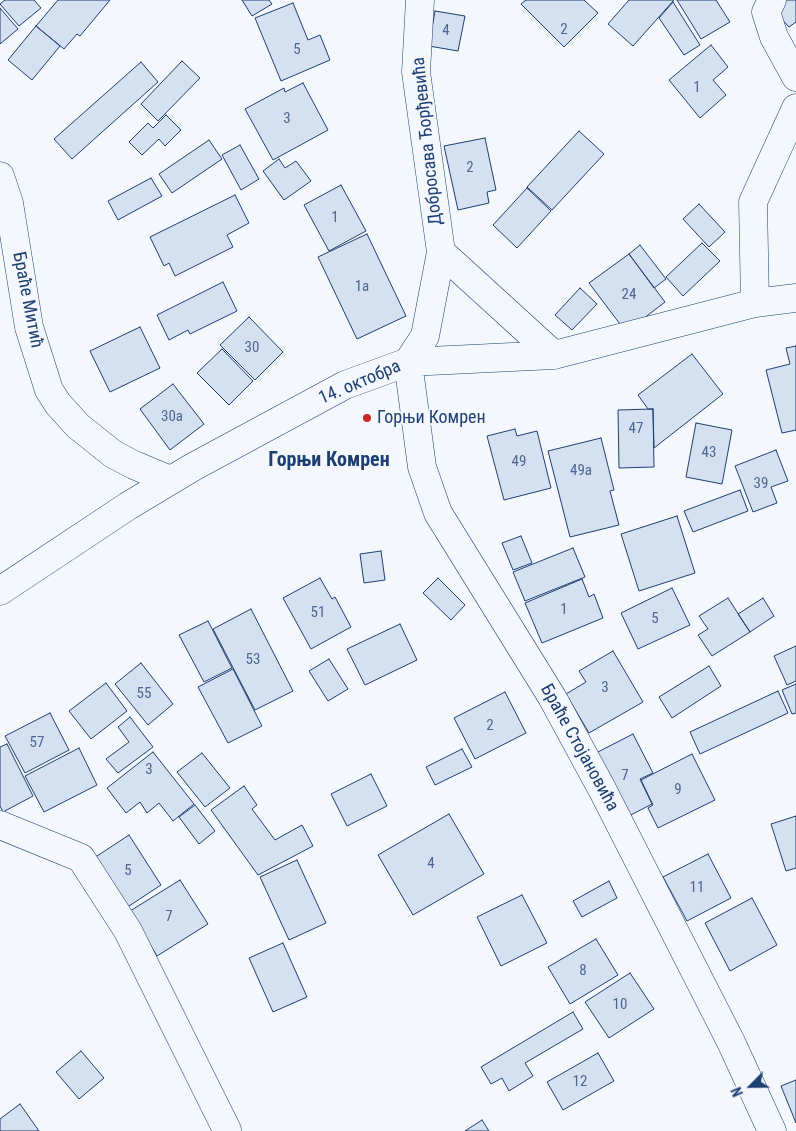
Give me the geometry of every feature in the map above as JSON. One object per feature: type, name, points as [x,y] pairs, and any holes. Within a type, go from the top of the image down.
[{"type":"street","name":"Добросава Ђорђевића","points":[[408,362],[425,336],[441,252],[416,72],[420,0]]},
{"type":"street","points":[[772,0],[766,12],[774,37],[796,78]]},
{"type":"street","points":[[756,303],[753,202],[796,108]]},
{"type":"street","name":"Браће Митић","points":[[0,176],[9,203],[29,327],[49,390],[58,404],[78,426],[113,454],[170,480]]},
{"type":"street","points":[[441,252],[554,355]]},
{"type":"street","name":"14. октобра","points":[[0,591],[170,480],[345,385],[408,362],[554,355],[756,303],[796,298]]},
{"type":"street","name":"Браће Стојановића","points":[[408,362],[422,467],[438,513],[552,697],[602,789],[730,1042],[772,1131]]},
{"type":"street","points":[[0,825],[81,858],[128,931],[227,1130]]},
{"type":"building","points":[[5,0],[34,0],[41,8],[19,26],[0,4]]},
{"type":"building","points":[[58,0],[110,0],[80,36],[77,34],[64,49],[36,26]]},
{"type":"building","points":[[242,0],[269,0],[272,4],[252,16]]},
{"type":"building","points":[[526,0],[584,0],[598,13],[564,47],[521,4]]},
{"type":"building","points":[[629,0],[674,0],[633,46],[608,24]]},
{"type":"building","points":[[677,0],[716,0],[730,22],[701,39]]},
{"type":"building","points":[[781,0],[796,0],[796,22],[789,27],[773,10]]},
{"type":"building","points":[[673,2],[700,45],[684,55],[659,18]]},
{"type":"building","points":[[293,3],[308,40],[320,35],[330,60],[281,81],[255,18]]},
{"type":"building","points":[[0,8],[18,29],[0,44]]},
{"type":"building","points":[[435,11],[465,16],[458,51],[429,46]]},
{"type":"building","points":[[36,26],[60,46],[32,80],[8,60]]},
{"type":"building","points":[[711,45],[728,67],[713,80],[726,95],[700,118],[669,80]]},
{"type":"building","points":[[182,61],[200,78],[158,121],[141,104]]},
{"type":"building","points":[[141,62],[158,82],[72,159],[54,139]]},
{"type":"building","points":[[303,83],[328,130],[273,160],[245,109],[284,88],[285,92]]},
{"type":"building","points":[[166,115],[181,130],[165,146],[159,139],[142,155],[129,142],[148,123],[153,128]]},
{"type":"building","points":[[579,131],[604,154],[552,210],[527,187]]},
{"type":"building","points":[[485,138],[496,190],[487,192],[489,203],[458,210],[444,146]]},
{"type":"building","points":[[209,140],[222,159],[172,193],[159,174]]},
{"type":"building","points":[[240,145],[259,179],[241,190],[222,155]]},
{"type":"building","points":[[279,159],[285,168],[296,161],[311,181],[284,200],[263,171]]},
{"type":"building","points":[[151,178],[162,196],[118,220],[108,201]]},
{"type":"building","points":[[341,185],[366,231],[329,251],[304,205]]},
{"type":"building","points":[[527,188],[551,211],[517,248],[493,225]]},
{"type":"building","points":[[235,195],[249,223],[227,235],[233,247],[175,276],[169,263],[164,266],[150,237]]},
{"type":"building","points":[[699,204],[725,232],[709,247],[683,219]]},
{"type":"building","points":[[367,234],[406,316],[357,339],[318,257]]},
{"type":"building","points":[[702,243],[720,261],[683,296],[666,277]]},
{"type":"building","points":[[640,245],[666,279],[654,288],[629,254]]},
{"type":"building","points":[[629,254],[665,302],[626,332],[589,283]]},
{"type":"building","points":[[223,282],[237,311],[190,334],[188,330],[169,340],[157,315]]},
{"type":"building","points":[[580,288],[597,304],[572,330],[555,315]]},
{"type":"building","points":[[249,317],[283,352],[255,380],[220,345]]},
{"type":"building","points":[[140,327],[160,368],[110,392],[90,351]]},
{"type":"building","points":[[796,346],[796,430],[782,433],[766,370],[790,364],[786,348]]},
{"type":"building","points":[[222,349],[253,381],[229,405],[197,373]]},
{"type":"building","points":[[692,354],[723,394],[654,448],[653,409],[648,409],[638,395]]},
{"type":"building","points":[[173,384],[204,424],[170,450],[140,409]]},
{"type":"building","points":[[653,409],[654,467],[619,468],[618,410]]},
{"type":"building","points":[[696,423],[732,430],[722,484],[686,477]]},
{"type":"building","points":[[515,429],[517,436],[537,431],[551,488],[504,500],[487,436]]},
{"type":"building","points":[[601,438],[614,490],[610,491],[619,525],[570,537],[548,451]]},
{"type":"building","points":[[776,450],[788,481],[771,487],[777,503],[753,512],[735,466]]},
{"type":"building","points":[[740,490],[748,511],[693,532],[684,511]]},
{"type":"building","points":[[677,516],[695,573],[639,591],[621,534]]},
{"type":"building","points":[[521,536],[532,563],[513,570],[502,543]]},
{"type":"building","points":[[573,548],[585,577],[525,601],[513,572]]},
{"type":"building","points":[[381,551],[385,580],[364,583],[360,554]]},
{"type":"building","points":[[320,578],[332,599],[335,597],[351,627],[311,649],[283,598]]},
{"type":"building","points":[[438,578],[465,605],[451,620],[423,593]]},
{"type":"building","points":[[582,579],[589,597],[594,594],[603,618],[542,643],[525,603]]},
{"type":"building","points":[[672,588],[690,625],[638,649],[621,613]]},
{"type":"building","points":[[728,598],[750,632],[712,656],[698,635],[708,629],[699,616]]},
{"type":"building","points":[[763,598],[774,616],[750,632],[738,614]]},
{"type":"building","points":[[251,609],[293,691],[255,710],[213,629]]},
{"type":"building","points":[[208,621],[232,668],[204,682],[179,635]]},
{"type":"building","points":[[400,624],[417,660],[365,685],[347,649]]},
{"type":"building","points":[[796,646],[796,681],[787,685],[774,656]]},
{"type":"building","points":[[613,651],[643,702],[589,733],[566,694],[586,682],[579,671]]},
{"type":"building","points":[[329,659],[348,689],[328,701],[309,671]]},
{"type":"building","points":[[141,663],[173,704],[148,725],[115,684]]},
{"type":"building","points":[[709,666],[721,686],[672,718],[659,697]]},
{"type":"building","points":[[233,669],[262,726],[228,743],[198,687]]},
{"type":"building","points":[[106,683],[127,711],[91,739],[69,711]]},
{"type":"building","points":[[796,684],[796,713],[792,714],[782,690]]},
{"type":"building","points":[[778,691],[788,713],[700,754],[690,732]]},
{"type":"building","points":[[505,692],[526,733],[475,759],[454,718]]},
{"type":"building","points":[[50,713],[69,750],[25,773],[5,736]]},
{"type":"building","points":[[130,717],[153,747],[118,773],[106,759],[129,742],[118,727]]},
{"type":"building","points":[[633,734],[653,773],[640,779],[652,804],[625,818],[594,754]]},
{"type":"building","points":[[7,744],[33,796],[3,812],[0,806],[0,747]]},
{"type":"building","points":[[79,748],[97,785],[44,812],[25,776]]},
{"type":"building","points":[[462,749],[472,767],[435,785],[426,767]]},
{"type":"building","points":[[153,752],[194,804],[173,821],[159,803],[147,813],[140,802],[126,813],[107,788]]},
{"type":"building","points":[[202,753],[230,788],[205,807],[177,772]]},
{"type":"building","points":[[692,754],[715,800],[658,828],[648,808],[653,805],[641,780]]},
{"type":"building","points":[[371,774],[387,806],[347,826],[331,794]]},
{"type":"building","points":[[244,786],[257,805],[252,809],[275,840],[302,825],[313,846],[258,875],[211,810]]},
{"type":"building","points":[[195,805],[215,831],[199,844],[179,817]]},
{"type":"building","points":[[449,814],[484,874],[413,915],[378,855]]},
{"type":"building","points":[[796,816],[796,868],[786,871],[771,824]]},
{"type":"building","points":[[129,835],[161,885],[126,908],[94,858]]},
{"type":"building","points":[[708,854],[731,898],[687,921],[663,877]]},
{"type":"building","points":[[297,860],[326,923],[289,940],[260,877]]},
{"type":"building","points":[[180,880],[208,924],[157,956],[130,911]]},
{"type":"building","points":[[609,881],[617,898],[582,917],[573,901]]},
{"type":"building","points":[[522,895],[547,943],[501,966],[477,917]]},
{"type":"building","points":[[752,898],[777,945],[730,971],[705,923]]},
{"type":"building","points":[[596,939],[618,975],[570,1004],[548,967]]},
{"type":"building","points":[[283,943],[307,997],[273,1012],[249,958]]},
{"type":"building","points":[[630,973],[654,1009],[609,1038],[585,1002]]},
{"type":"building","points":[[573,1012],[583,1029],[525,1063],[533,1076],[509,1091],[502,1078],[491,1084],[481,1067]]},
{"type":"building","points":[[81,1051],[104,1078],[79,1099],[56,1072]]},
{"type":"building","points":[[598,1053],[614,1081],[563,1110],[547,1082]]},
{"type":"building","points":[[796,1080],[796,1123],[781,1086]]},
{"type":"building","points":[[20,1104],[39,1131],[0,1131],[0,1119]]},
{"type":"building","points":[[482,1120],[489,1131],[465,1131]]},
{"type":"place","name":"Горњи Комрен","points":[[367,418]]},
{"type":"district","name":"Горњи Комрен","points":[[329,461]]}]
